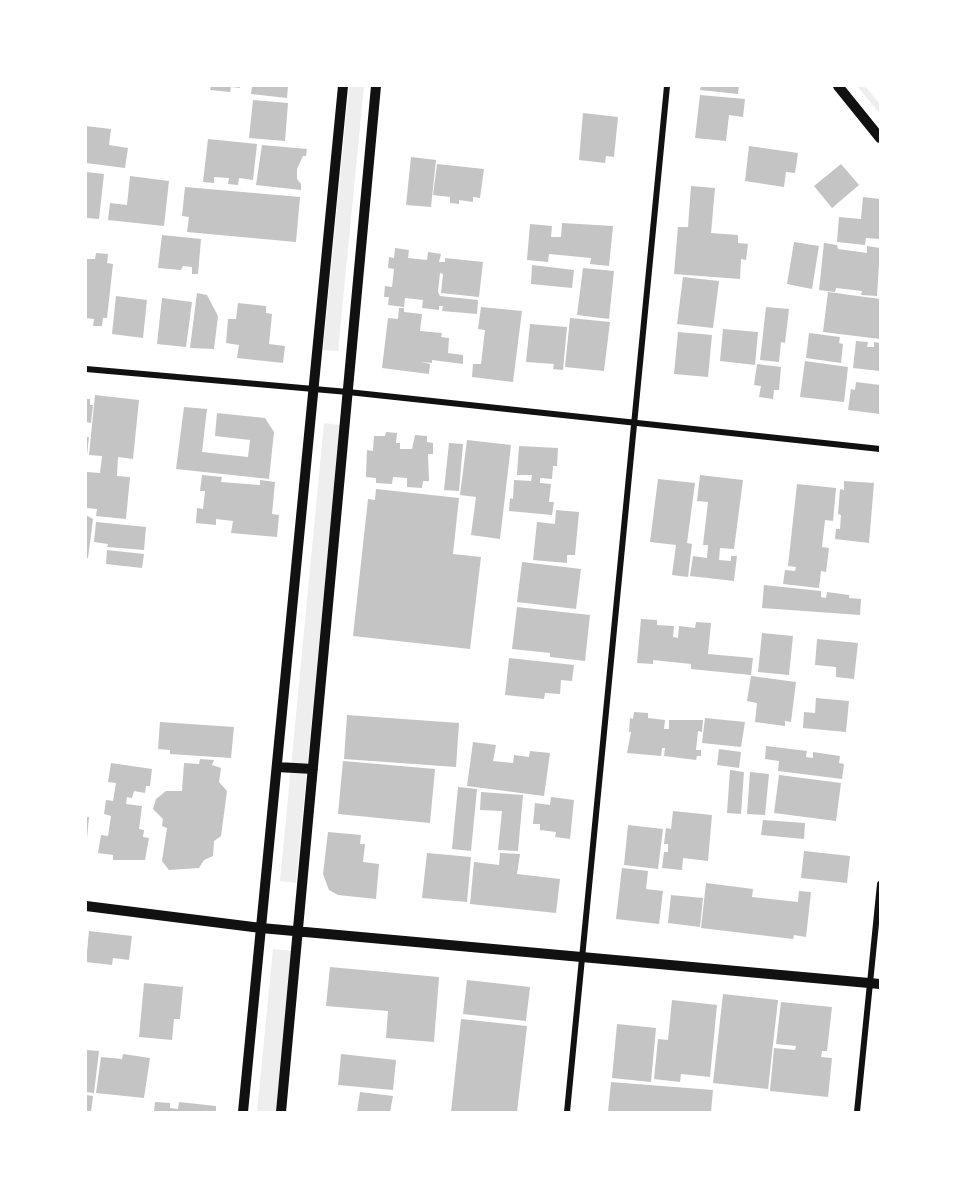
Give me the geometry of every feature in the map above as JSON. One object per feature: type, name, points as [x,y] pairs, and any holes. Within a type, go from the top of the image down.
[{"type":"street","points":[[243,1113],[343,86]]},
{"type":"street","points":[[281,1113],[376,86]]},
{"type":"street","points":[[567,1113],[667,86]]},
{"type":"street","points":[[838,86],[880,138]]},
{"type":"street","points":[[86,369],[314,388],[880,449]]},
{"type":"street","points":[[277,767],[313,769]]},
{"type":"street","points":[[857,1113],[875,983],[880,884]]},
{"type":"street","points":[[86,906],[261,928],[875,983]]},
{"type":"shaded area","points":[[349,86],[364,86],[338,351],[323,350]]},
{"type":"shaded area","points":[[857,86],[865,86],[880,104],[880,114]]},
{"type":"shaded area","points":[[324,423],[340,425],[296,883],[280,881]]},
{"type":"shaded area","points":[[273,949],[292,951],[276,1112],[257,1112]]},
{"type":"building","points":[[211,86],[240,86],[240,88],[231,87],[230,92],[210,90]]},
{"type":"building","points":[[252,86],[288,86],[287,98],[251,94]]},
{"type":"building","points":[[701,86],[739,86],[738,94],[700,90]]},
{"type":"building","points":[[700,95],[745,99],[743,117],[729,115],[726,141],[695,138]]},
{"type":"building","points":[[253,100],[288,103],[285,141],[249,138]]},
{"type":"building","points":[[583,113],[618,117],[614,157],[606,156],[605,163],[579,160]]},
{"type":"building","points":[[86,126],[111,129],[109,145],[128,148],[125,168],[86,163]]},
{"type":"building","points":[[208,139],[257,144],[253,180],[239,178],[238,185],[228,184],[229,178],[214,177],[214,183],[203,182]]},
{"type":"building","points":[[262,145],[307,149],[306,156],[303,156],[297,169],[297,179],[301,184],[301,190],[256,185]]},
{"type":"building","points":[[749,146],[798,153],[795,173],[786,172],[784,187],[745,181]]},
{"type":"building","points":[[411,157],[436,160],[431,207],[406,205]]},
{"type":"building","points":[[437,164],[484,169],[480,198],[473,197],[473,202],[459,200],[459,204],[450,203],[450,197],[433,195]]},
{"type":"building","points":[[841,164],[859,185],[832,208],[814,186]]},
{"type":"building","points":[[86,172],[104,174],[99,219],[86,218]]},
{"type":"building","points":[[130,176],[169,181],[164,226],[108,220],[110,203],[127,205]]},
{"type":"building","points":[[691,186],[715,188],[711,233],[738,235],[738,243],[748,244],[746,260],[741,259],[740,279],[674,274],[678,227],[688,227]]},
{"type":"building","points":[[185,187],[300,197],[296,242],[187,232],[189,217],[182,216]]},
{"type":"building","points":[[863,197],[880,199],[880,239],[866,238],[865,245],[837,242],[839,217],[861,219]]},
{"type":"building","points":[[562,223],[613,226],[609,266],[590,264],[591,258],[549,254],[548,262],[527,260],[530,224],[552,226],[551,237],[561,237]]},
{"type":"building","points":[[162,235],[201,239],[198,274],[192,274],[192,267],[183,266],[181,270],[158,268]]},
{"type":"building","points":[[794,242],[819,246],[812,289],[787,284]]},
{"type":"building","points":[[824,243],[837,245],[838,249],[867,253],[867,246],[880,248],[877,296],[861,295],[862,291],[836,288],[835,292],[819,290]]},
{"type":"building","points":[[395,248],[409,250],[408,258],[427,260],[428,252],[441,254],[439,262],[445,262],[445,258],[483,262],[479,297],[441,293],[443,274],[440,273],[438,292],[440,296],[478,300],[477,314],[442,311],[443,306],[439,306],[439,310],[422,308],[423,300],[405,298],[404,307],[388,305],[389,297],[384,297],[385,286],[392,287],[394,269],[388,268],[389,257],[394,258]]},
{"type":"building","points":[[96,253],[108,254],[107,263],[113,264],[107,318],[103,318],[102,326],[93,326],[94,319],[86,318],[86,259],[95,259]]},
{"type":"building","points":[[532,265],[574,270],[572,288],[531,284]]},
{"type":"building","points":[[583,268],[614,271],[609,319],[577,315]]},
{"type":"building","points":[[683,277],[719,281],[713,328],[677,324]]},
{"type":"building","points":[[828,292],[880,299],[880,339],[823,332]]},
{"type":"building","points":[[197,293],[207,295],[218,316],[214,349],[190,348]]},
{"type":"building","points":[[116,296],[147,300],[143,338],[112,334]]},
{"type":"building","points":[[162,298],[192,302],[186,347],[157,344]]},
{"type":"building","points":[[238,303],[266,306],[266,313],[272,314],[269,344],[285,346],[283,363],[237,358],[239,345],[226,343],[228,319],[236,319]]},
{"type":"building","points":[[481,307],[522,311],[513,382],[472,377],[473,364],[481,364],[485,330],[478,329]]},
{"type":"building","points":[[766,307],[789,309],[785,343],[781,342],[779,362],[760,360]]},
{"type":"building","points":[[399,308],[404,308],[404,312],[422,314],[420,331],[442,333],[441,337],[449,338],[448,353],[463,355],[463,364],[432,360],[432,363],[421,362],[430,364],[429,374],[382,368],[388,318],[398,319]]},
{"type":"building","points":[[570,318],[610,322],[604,371],[565,367]]},
{"type":"building","points":[[530,324],[567,327],[563,370],[553,369],[554,364],[526,362]]},
{"type":"building","points":[[723,329],[758,332],[755,365],[720,361]]},
{"type":"building","points":[[678,332],[712,335],[708,377],[674,374]]},
{"type":"building","points":[[809,333],[840,337],[839,343],[843,344],[841,363],[806,358]]},
{"type":"building","points":[[856,341],[868,342],[867,347],[874,347],[874,342],[880,343],[880,371],[853,368]]},
{"type":"building","points":[[805,361],[848,367],[844,402],[800,397]]},
{"type":"building","points":[[757,364],[781,367],[779,390],[774,390],[773,399],[759,397],[761,386],[754,385]]},
{"type":"building","points":[[856,382],[880,385],[880,414],[848,410],[851,389],[855,390]]},
{"type":"building","points":[[95,395],[139,400],[133,459],[118,457],[117,476],[130,477],[126,519],[96,516],[97,509],[86,508],[87,472],[100,473],[102,456],[89,455]]},
{"type":"building","points":[[86,399],[90,399],[90,405],[93,405],[91,423],[86,422]]},
{"type":"building","points":[[184,407],[207,409],[202,452],[248,457],[250,440],[215,436],[217,413],[265,418],[274,432],[269,479],[176,469]]},
{"type":"building","points":[[386,432],[397,433],[396,443],[400,443],[400,449],[412,449],[415,435],[427,436],[427,442],[433,443],[433,454],[428,454],[429,481],[423,481],[422,488],[407,487],[407,478],[393,477],[392,484],[376,483],[376,478],[366,477],[367,450],[373,451],[374,436],[385,436]]},
{"type":"building","points":[[86,437],[89,437],[87,455],[86,455]]},
{"type":"building","points":[[467,440],[511,445],[500,539],[471,535],[476,497],[460,495]]},
{"type":"building","points":[[449,443],[463,444],[459,491],[444,490]]},
{"type":"building","points":[[519,446],[558,448],[557,466],[553,466],[552,479],[540,478],[540,483],[551,484],[549,502],[554,502],[552,515],[509,511],[510,498],[513,499],[514,480],[531,481],[532,475],[517,475]]},
{"type":"building","points":[[202,475],[222,477],[221,482],[260,485],[260,480],[275,482],[272,514],[279,515],[277,537],[231,533],[233,521],[216,519],[216,525],[196,523],[197,508],[203,509],[205,491],[200,491]]},
{"type":"building","points":[[700,475],[743,480],[734,549],[720,548],[719,560],[731,561],[731,556],[737,556],[734,581],[690,576],[693,556],[707,558],[708,545],[703,545],[708,502],[697,501]]},
{"type":"building","points":[[658,479],[695,483],[687,543],[692,544],[688,577],[672,575],[676,545],[650,542]]},
{"type":"building","points":[[844,481],[874,483],[869,543],[835,539],[836,529],[840,529],[841,515],[838,514],[840,489],[844,490]]},
{"type":"building","points":[[797,484],[836,488],[833,521],[825,520],[822,547],[829,548],[826,572],[821,571],[819,588],[783,584],[785,570],[795,571],[796,567],[788,566]]},
{"type":"building","points":[[376,489],[459,498],[453,554],[481,557],[470,649],[353,636],[368,499],[375,500]]},
{"type":"building","points":[[556,510],[579,512],[575,555],[567,555],[567,563],[533,560],[537,522],[555,524]]},
{"type":"building","points":[[86,515],[93,519],[88,558],[86,558]]},
{"type":"building","points":[[96,522],[146,527],[144,550],[107,547],[108,544],[94,542]]},
{"type":"building","points":[[107,550],[144,554],[142,568],[106,564]]},
{"type":"building","points":[[522,562],[581,569],[576,609],[517,602]]},
{"type":"building","points":[[764,585],[821,591],[821,597],[826,598],[827,592],[849,595],[849,598],[861,599],[860,615],[762,608]]},
{"type":"building","points":[[517,607],[590,615],[585,661],[550,657],[550,653],[512,649]]},
{"type":"building","points":[[641,619],[657,620],[657,625],[674,626],[673,637],[678,638],[679,626],[695,628],[696,622],[711,623],[708,654],[753,658],[751,675],[691,669],[691,664],[653,660],[653,664],[637,663]]},
{"type":"building","points":[[762,633],[793,636],[789,675],[758,672]]},
{"type":"building","points":[[817,639],[858,643],[854,679],[836,677],[836,667],[815,665]]},
{"type":"building","points":[[509,658],[574,665],[572,681],[561,680],[560,694],[545,693],[544,699],[505,695]]},
{"type":"building","points":[[751,676],[796,682],[791,722],[785,721],[785,726],[755,722],[757,703],[747,701]]},
{"type":"building","points":[[816,698],[849,701],[846,732],[803,728],[804,712],[815,713]]},
{"type":"building","points":[[634,712],[648,713],[648,718],[665,720],[664,729],[669,729],[669,720],[703,720],[702,732],[698,731],[696,750],[701,750],[701,756],[697,756],[696,760],[664,756],[665,748],[662,748],[661,756],[627,753],[631,732],[629,732],[630,718],[633,719]]},
{"type":"building","points":[[347,715],[459,723],[456,767],[344,759]]},
{"type":"building","points":[[705,718],[745,722],[741,747],[702,743]]},
{"type":"building","points":[[160,722],[234,727],[231,758],[170,754],[170,750],[158,749]]},
{"type":"building","points":[[473,742],[496,745],[493,761],[513,763],[514,755],[529,757],[530,751],[550,753],[544,796],[467,786]]},
{"type":"building","points":[[766,746],[807,751],[806,757],[813,758],[813,752],[840,756],[839,763],[844,764],[842,779],[778,771],[779,761],[765,759]]},
{"type":"building","points":[[719,749],[741,752],[739,768],[717,765]]},
{"type":"building","points":[[200,759],[214,760],[212,765],[221,768],[219,782],[227,791],[221,836],[214,841],[213,856],[204,860],[199,868],[169,870],[162,861],[167,828],[162,826],[163,819],[153,809],[156,799],[166,791],[182,791],[184,763],[199,764]]},
{"type":"building","points":[[343,761],[435,769],[430,823],[338,814]]},
{"type":"building","points":[[111,763],[152,769],[150,786],[146,786],[145,793],[134,791],[132,798],[127,797],[126,804],[142,806],[139,829],[144,830],[143,837],[149,838],[145,860],[113,860],[113,855],[98,853],[101,835],[108,836],[111,816],[104,814],[106,800],[113,801],[116,783],[108,782]]},
{"type":"building","points":[[730,770],[744,772],[741,814],[727,813]]},
{"type":"building","points":[[750,772],[769,774],[765,815],[747,814]]},
{"type":"building","points":[[779,775],[841,783],[836,821],[774,813]]},
{"type":"building","points":[[458,787],[477,789],[471,851],[452,849]]},
{"type":"building","points":[[481,792],[523,795],[518,851],[498,850],[502,811],[480,810]]},
{"type":"building","points":[[551,797],[574,800],[570,839],[555,837],[556,832],[540,830],[540,824],[533,824],[535,803],[550,805]]},
{"type":"building","points":[[673,811],[712,815],[708,861],[683,858],[682,870],[662,868],[664,852],[668,852],[668,844],[664,844],[666,828],[671,829]]},
{"type":"building","points":[[86,817],[89,817],[87,838],[86,838]]},
{"type":"building","points":[[763,820],[805,823],[804,839],[761,835]]},
{"type":"building","points":[[628,825],[663,829],[658,869],[624,865]]},
{"type":"building","points":[[328,832],[361,835],[360,844],[365,844],[363,862],[379,864],[376,899],[338,895],[329,890],[323,874]]},
{"type":"building","points":[[804,851],[850,856],[847,883],[801,878]]},
{"type":"building","points":[[427,853],[471,857],[467,902],[422,898]]},
{"type":"building","points":[[500,853],[520,854],[517,874],[560,879],[556,913],[470,904],[474,862],[499,865]]},
{"type":"building","points":[[622,868],[648,871],[646,889],[663,891],[659,924],[616,919]]},
{"type":"building","points":[[706,883],[753,889],[752,897],[798,902],[799,891],[811,892],[806,937],[794,935],[793,939],[701,928]]},
{"type":"building","points":[[671,895],[703,898],[700,927],[668,923]]},
{"type":"building","points":[[89,931],[132,936],[129,960],[113,958],[112,965],[86,962]]},
{"type":"building","points":[[330,967],[439,977],[434,1042],[386,1038],[388,1011],[326,1006]]},
{"type":"building","points":[[467,980],[530,987],[526,1021],[463,1014]]},
{"type":"building","points":[[144,983],[183,987],[180,1019],[174,1019],[172,1040],[139,1037]]},
{"type":"building","points":[[723,994],[778,1000],[768,1089],[713,1083]]},
{"type":"building","points":[[672,1000],[717,1005],[710,1077],[681,1074],[680,1082],[654,1079],[658,1039],[668,1040]]},
{"type":"building","points":[[781,1002],[832,1007],[827,1051],[822,1051],[821,1057],[832,1058],[828,1097],[770,1091],[774,1048],[795,1050],[796,1046],[776,1044]]},
{"type":"building","points":[[461,1019],[527,1026],[517,1112],[451,1112]]},
{"type":"building","points":[[617,1024],[656,1028],[651,1082],[612,1078]]},
{"type":"building","points":[[86,1050],[99,1051],[94,1093],[86,1092]]},
{"type":"building","points":[[123,1054],[150,1058],[144,1098],[96,1093],[101,1057],[122,1059]]},
{"type":"building","points":[[341,1054],[396,1060],[393,1090],[338,1085]]},
{"type":"building","points":[[611,1082],[713,1090],[711,1112],[608,1112]]},
{"type":"building","points":[[360,1092],[393,1096],[390,1112],[357,1112]]},
{"type":"building","points":[[86,1095],[93,1096],[91,1112],[86,1112]]},
{"type":"building","points":[[155,1102],[170,1103],[170,1108],[178,1109],[179,1102],[216,1106],[216,1112],[154,1112]]}]
